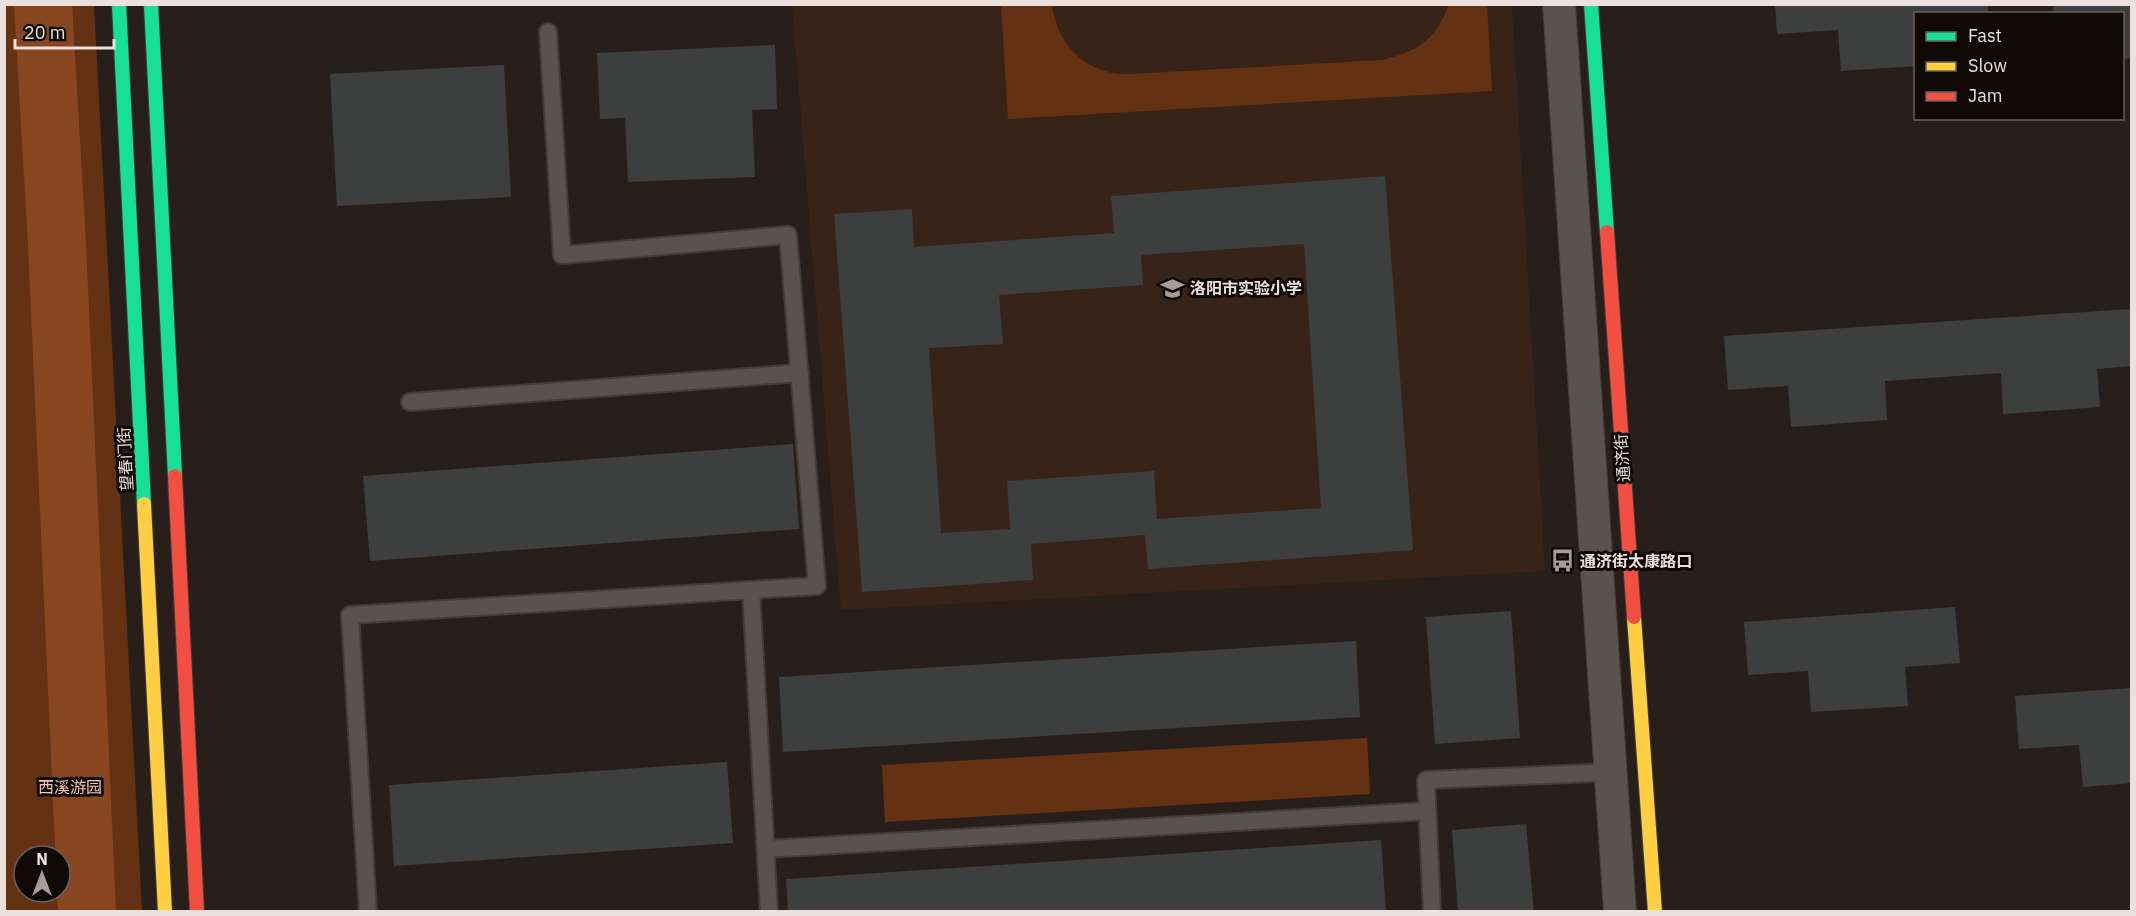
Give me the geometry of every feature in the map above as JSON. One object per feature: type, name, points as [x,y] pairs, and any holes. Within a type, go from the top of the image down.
[{"type":"street","name":"望春门街","points":[[119,4],[165,912]]},
{"type":"street","points":[[151,4],[197,912]]},
{"type":"street","name":"通济街","points":[[1559,4],[1620,912]]},
{"type":"street","name":"通济街","points":[[1591,4],[1655,912]]},
{"type":"lane","points":[[368,912],[350,615],[817,586],[788,235],[562,255],[548,32]]},
{"type":"lane","points":[[410,402],[800,372]]},
{"type":"lane","points":[[751,590],[769,912]]},
{"type":"lane","points":[[1432,912],[1426,780],[1644,771]]},
{"type":"lane","points":[[766,849],[1427,811]]},
{"type":"shaded area","name":"洛阳市实验小学","points":[[792,5],[1512,5],[1545,571],[841,610]]},
{"type":"green space","name":"西溪游园","points":[[5,4],[94,5],[142,911],[5,911]]},
{"type":"green space","points":[[1001,5],[1052,5],[1063,38],[1086,63],[1108,72],[1131,74],[1382,60],[1406,53],[1424,43],[1437,28],[1449,5],[1487,5],[1492,91],[1008,119]]},
{"type":"green space","points":[[1367,738],[1370,794],[885,822],[882,765]]},
{"type":"building","points":[[1775,4],[1988,4],[1988,12],[1914,12],[1914,66],[1841,71],[1838,30],[1777,34]]},
{"type":"building","points":[[2053,4],[2132,4],[2132,58],[2124,59],[2124,12],[2054,12]]},
{"type":"building","points":[[775,45],[777,109],[752,110],[755,177],[628,182],[625,118],[600,119],[597,53]]},
{"type":"building","points":[[504,65],[511,197],[337,206],[330,74]]},
{"type":"building","points":[[1385,176],[1413,550],[1148,569],[1145,535],[1031,544],[1033,580],[862,592],[834,214],[912,209],[914,247],[1114,233],[1111,196]],"holes":[[[1304,244],[1321,508],[1157,519],[1154,471],[1007,481],[1010,529],[941,533],[929,348],[1003,344],[999,295],[1143,285],[1141,255]]]},
{"type":"building","points":[[2132,309],[2132,366],[2097,369],[2100,407],[2003,414],[2001,373],[1885,381],[1887,420],[1791,427],[1788,386],[1728,390],[1724,336]]},
{"type":"building","points":[[793,444],[799,529],[370,561],[363,476]]},
{"type":"building","points":[[1955,607],[1960,663],[1905,667],[1908,706],[1811,712],[1808,671],[1748,675],[1744,622]]},
{"type":"building","points":[[1511,611],[1520,738],[1435,744],[1426,617]]},
{"type":"building","points":[[1356,641],[1360,717],[783,752],[779,677]]},
{"type":"building","points":[[2132,688],[2132,783],[2083,787],[2079,745],[2019,749],[2015,696]]},
{"type":"building","points":[[727,762],[733,843],[394,866],[389,785]]},
{"type":"building","points":[[1526,824],[1534,912],[1458,912],[1452,830]]},
{"type":"building","points":[[1381,840],[1386,912],[788,912],[786,879]]},
{"type":"waterway","points":[[43,4],[57,244],[87,912]]},
{"type":"traffic: fast","points":[[119,4],[144,504]]},
{"type":"traffic: fast","points":[[151,4],[175,476]]},
{"type":"traffic: fast","points":[[1591,4],[1607,232]]},
{"type":"traffic: slow","points":[[144,504],[165,912]]},
{"type":"traffic: slow","points":[[1634,617],[1655,912]]},
{"type":"traffic: jam","points":[[1607,232],[1634,617]]},
{"type":"traffic: jam","points":[[175,476],[197,912]]},
{"type":"place","name":"洛阳市实验小学","points":[[1172,288]]},
{"type":"place","name":"通济街太康路口","points":[[1562,561]]}]
